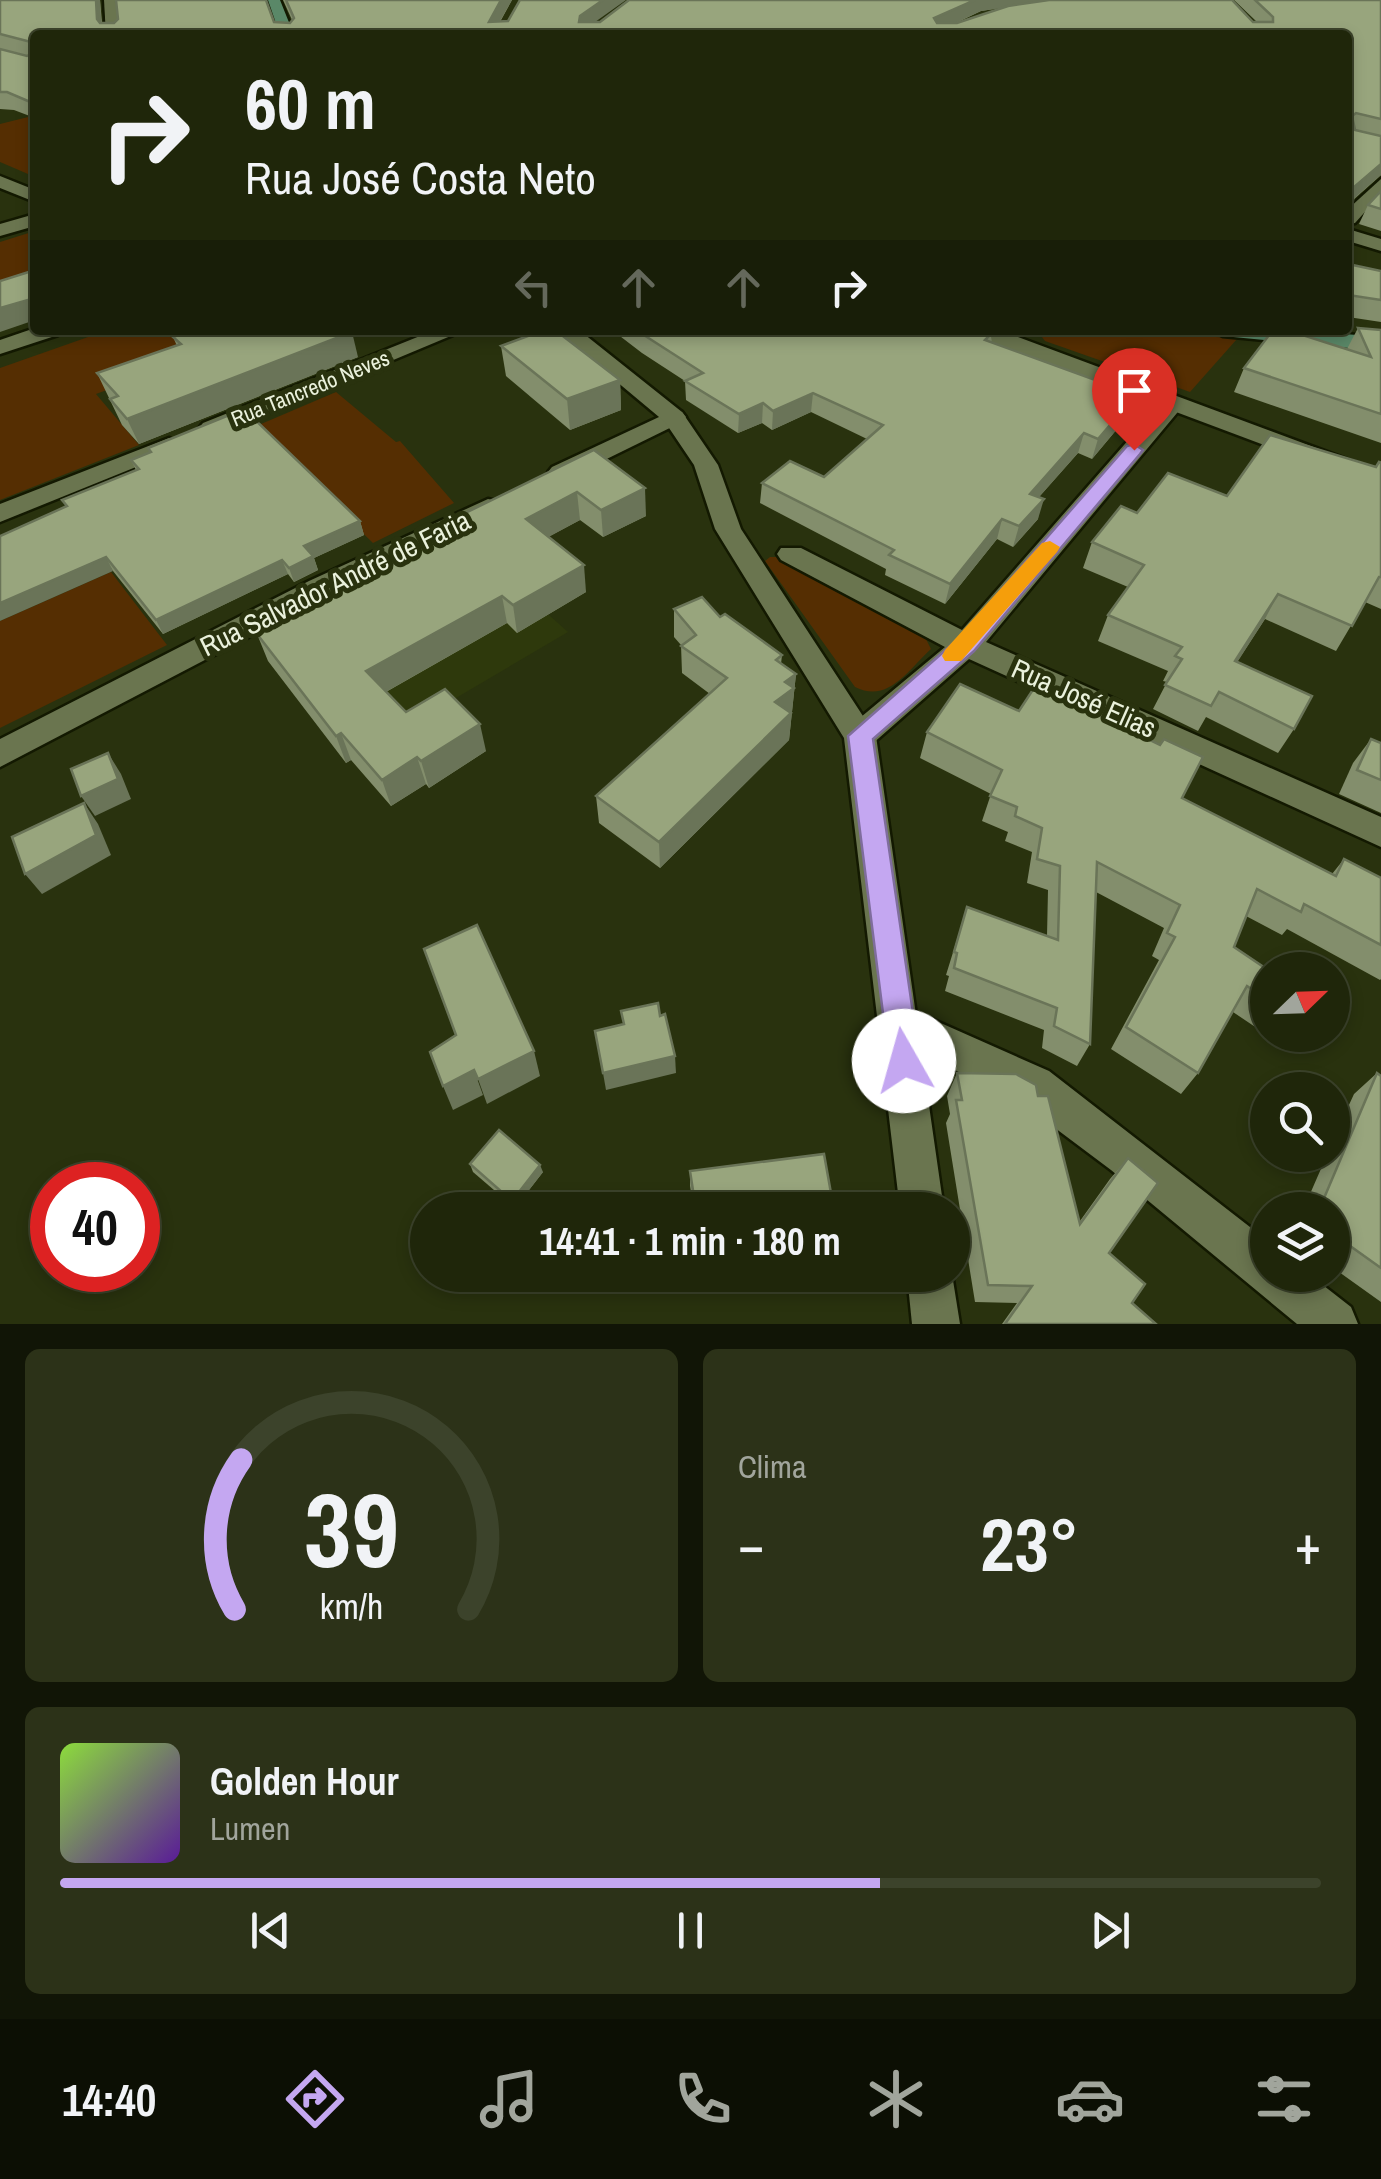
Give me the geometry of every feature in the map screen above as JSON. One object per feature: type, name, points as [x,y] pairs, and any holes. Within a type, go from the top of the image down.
[{"type":"main road","points":[[274,0],[285,30]]},
{"type":"main road","points":[[1296,335],[1381,344]]},
{"type":"street","points":[[110,0],[112,30]]},
{"type":"street","points":[[0,181],[30,195]]},
{"type":"street","points":[[1352,215],[1381,184]]},
{"type":"street","points":[[0,230],[30,221]]},
{"type":"street","points":[[1352,236],[1381,246]]},
{"type":"street","points":[[0,347],[35,335]]},
{"type":"street","name":"Rua Tancredo Neves","points":[[0,514],[442,335]]},
{"type":"street","points":[[572,335],[674,417],[706,466],[728,529],[860,736],[920,1192]]},
{"type":"street","points":[[1022,337],[1174,402],[1381,481]]},
{"type":"street","points":[[860,736],[966,645],[1174,402]]},
{"type":"street","name":"Rua Salvador André de Faria","points":[[0,754],[319,588],[674,417]]},
{"type":"street","name":"Rua José Elias","points":[[791,554],[966,645],[1381,833]]},
{"type":"street","points":[[900,1024],[1034,1086],[1250,1255]]},
{"type":"street","points":[[932,1292],[936,1324]]},
{"type":"street","points":[[1295,1292],[1334,1324]]},
{"type":"shaded area","points":[[30,116],[30,175],[0,162],[0,124]]},
{"type":"shaded area","points":[[30,233],[30,275],[0,284],[0,242]]},
{"type":"shaded area","points":[[94,335],[211,335],[224,347],[96,394],[139,445],[0,500],[0,368]]},
{"type":"shaded area","points":[[1040,335],[1196,335],[1237,339],[1190,392],[1045,341]]},
{"type":"shaded area","points":[[336,392],[396,442],[400,441],[454,503],[373,543],[254,427]]},
{"type":"shaded area","points":[[468,543],[568,632],[359,755],[266,645]]},
{"type":"shaded area","points":[[770,557],[925,637],[931,649],[887,688],[867,691],[855,687],[765,561]]},
{"type":"shaded area","points":[[111,572],[167,645],[0,728],[0,621]]},
{"type":"building","points":[[0,0],[96,0],[100,23],[114,23],[118,19],[116,0],[266,0],[274,22],[290,23],[294,18],[286,0],[501,0],[489,22],[508,21],[520,0],[603,0],[580,16],[579,22],[600,22],[629,0],[975,0],[934,18],[937,23],[957,23],[1008,6],[1049,0],[1232,0],[1253,22],[1273,22],[1273,17],[1255,0],[1381,0],[1381,119],[1356,113],[1352,116],[1352,30],[30,30],[30,42],[0,34]]},
{"type":"building","points":[[0,49],[30,54],[30,102],[0,92]]},
{"type":"building","points":[[1352,116],[1355,130],[1381,136],[1381,164],[1354,187],[1353,200]]},
{"type":"building","points":[[1381,191],[1381,209],[1368,205]]},
{"type":"building","points":[[1352,265],[1381,271],[1381,300],[1352,296]]},
{"type":"building","points":[[30,272],[30,299],[0,308],[0,281]]},
{"type":"building","points":[[1358,328],[1381,330],[1381,414],[1244,368],[1269,335],[1303,335],[1371,357]]},
{"type":"building","points":[[344,335],[127,419],[110,399],[118,396],[97,373],[181,344],[173,337]]},
{"type":"building","points":[[531,335],[562,335],[620,380],[567,399],[501,346]]},
{"type":"building","points":[[644,335],[990,335],[985,340],[1098,381],[1107,371],[1145,384],[1098,439],[1084,433],[1030,494],[1044,499],[1019,526],[1002,519],[950,584],[889,555],[894,550],[762,483],[790,461],[824,477],[883,425],[813,393],[773,411],[763,403],[739,414],[685,381],[703,373]]},
{"type":"building","points":[[244,409],[360,521],[304,546],[313,556],[289,568],[282,560],[156,620],[106,557],[0,603],[0,536],[67,506],[62,500],[139,469],[131,460],[151,452],[148,448]]},
{"type":"building","points":[[1270,435],[1376,467],[1381,463],[1381,577],[1352,626],[1278,594],[1235,661],[1312,696],[1294,729],[1219,692],[1211,706],[1165,685],[1182,659],[1175,656],[1182,647],[1108,615],[1144,565],[1092,542],[1121,506],[1137,513],[1168,473],[1227,496]]},
{"type":"building","points":[[594,450],[645,488],[601,510],[577,492],[526,519],[584,565],[513,605],[502,596],[366,671],[406,712],[445,689],[480,724],[382,780],[341,733],[336,736],[257,634],[461,529],[451,520]]},
{"type":"building","points":[[702,597],[720,617],[725,614],[782,655],[776,660],[796,674],[785,682],[794,688],[775,702],[791,713],[659,842],[596,796],[727,678],[681,646],[696,635],[674,609]]},
{"type":"building","points":[[960,684],[1019,711],[1036,685],[1160,745],[1164,739],[1203,757],[1182,798],[1336,876],[1344,859],[1381,878],[1381,945],[1304,904],[1301,912],[1257,889],[1234,947],[1250,958],[1250,988],[1247,986],[1198,1073],[1126,1027],[1175,937],[1167,933],[1180,905],[1097,862],[1090,1044],[1054,1026],[1057,1008],[954,968],[954,952],[967,907],[1058,940],[1060,866],[1037,859],[1042,828],[1015,816],[1017,807],[990,796],[1002,770],[927,732]]},
{"type":"building","points":[[1371,739],[1381,743],[1381,780],[1357,770]]},
{"type":"building","points":[[108,753],[118,779],[81,796],[71,769]]},
{"type":"building","points":[[84,803],[96,835],[25,874],[12,837]]},
{"type":"building","points":[[477,925],[534,1051],[478,1079],[474,1070],[443,1086],[430,1052],[456,1035],[424,949]]},
{"type":"building","points":[[658,1003],[660,1016],[665,1014],[675,1056],[603,1073],[595,1031],[624,1024],[621,1011]]},
{"type":"building","points":[[957,1073],[1016,1074],[1036,1085],[1038,1096],[1048,1096],[1080,1224],[1128,1158],[1158,1183],[1109,1253],[1145,1284],[1132,1303],[1156,1324],[1005,1324],[1032,1286],[988,1285],[956,1100],[962,1100]]},
{"type":"building","points":[[1377,1073],[1381,1076],[1381,1268],[1350,1246],[1350,1192],[1327,1192],[1335,1172],[1350,1172],[1350,1137]]},
{"type":"building","points":[[499,1130],[540,1165],[519,1192],[502,1192],[470,1164]]},
{"type":"building","points":[[824,1154],[831,1192],[693,1192],[690,1171]]},
{"type":"slow traffic","points":[[953,656],[1050,547]]},
{"type":"route","points":[[904,1061],[860,736],[966,645],[1134,450]]}]
